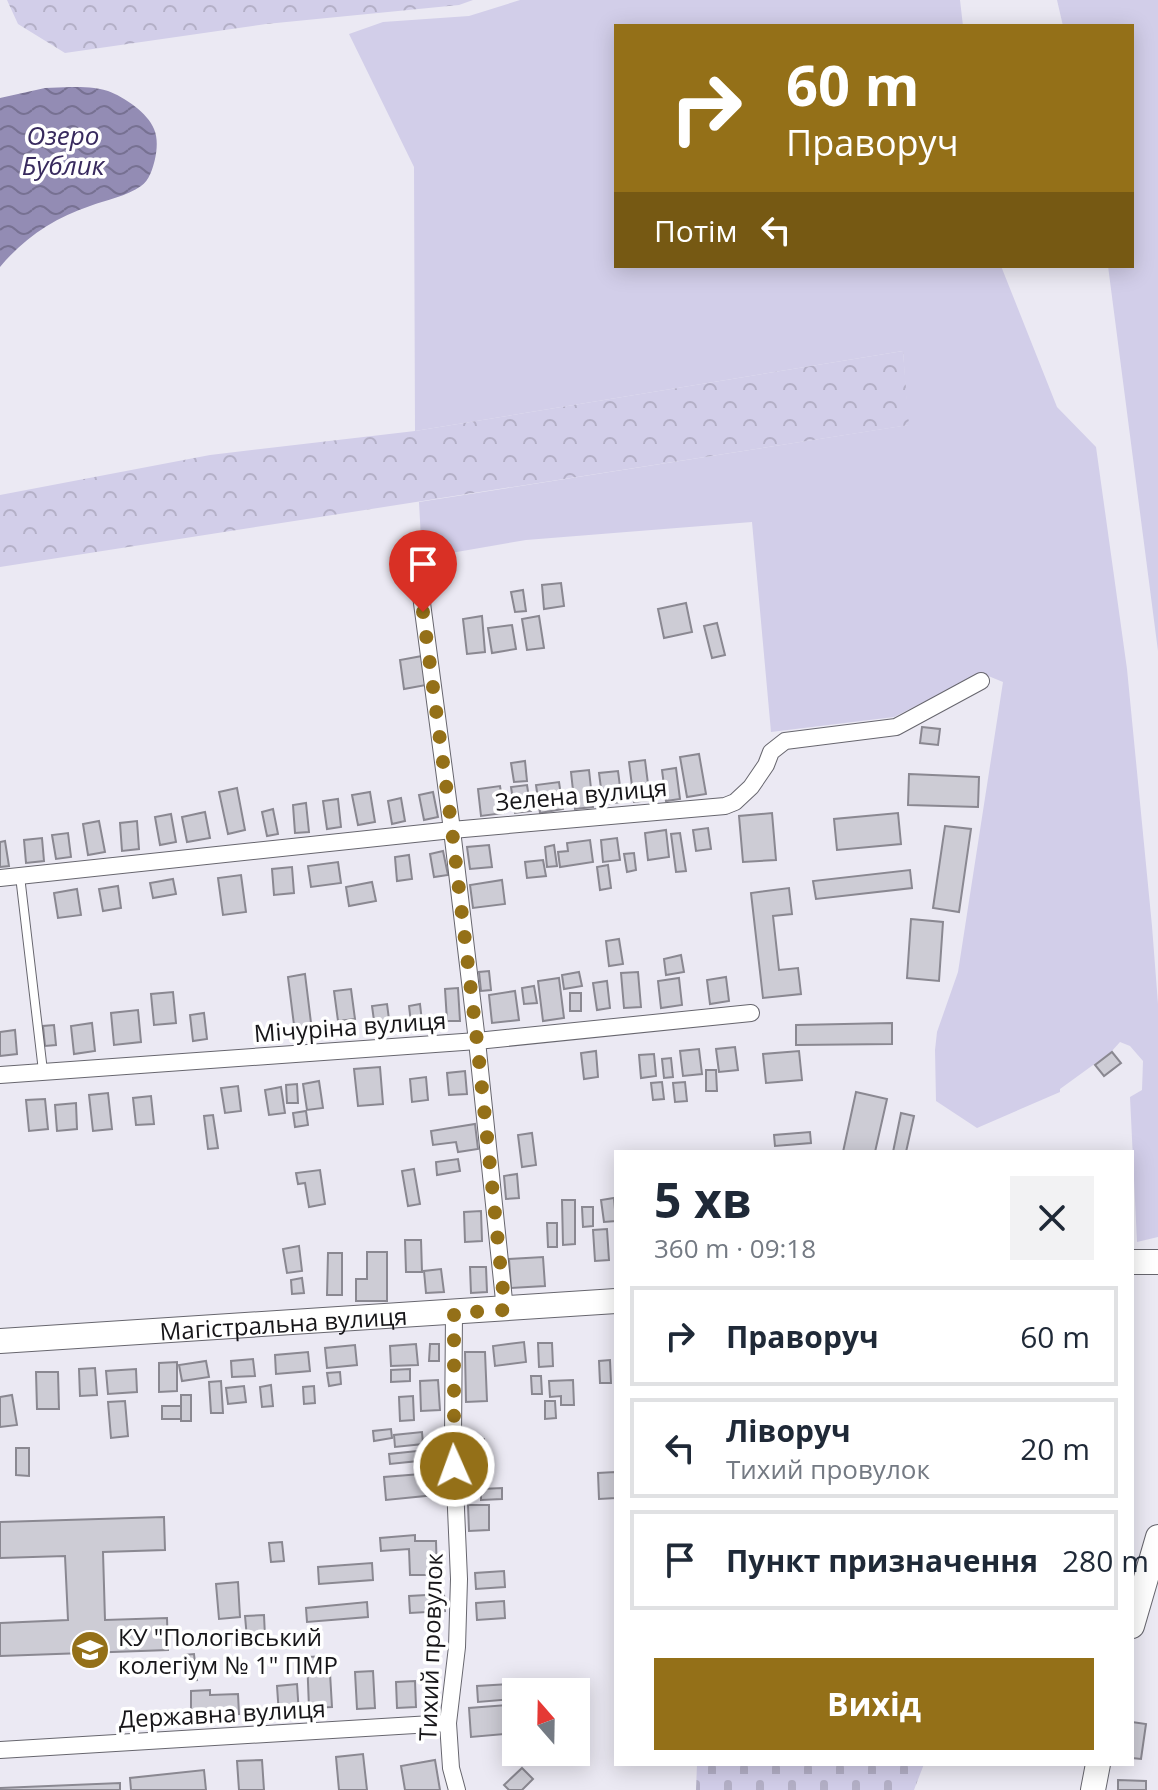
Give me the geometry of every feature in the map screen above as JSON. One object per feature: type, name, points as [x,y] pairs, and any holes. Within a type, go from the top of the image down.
[{"type":"main road","points":[[1134,1262],[1158,1262]]},
{"type":"main road","name":"Магістральна вулиця","points":[[0,1341],[614,1301]]},
{"type":"main road","points":[[1134,1619],[1158,1537]]},
{"type":"main road","points":[[1093,1790],[1098,1766]]},
{"type":"street","points":[[415,550],[477,1041],[505,1310]]},
{"type":"street","name":"Зелена вулиця","points":[[0,878],[452,830],[725,806],[735,802],[751,787],[771,752],[785,741],[896,727],[981,681]]},
{"type":"street","name":"Мічуріна вулиця","points":[[0,1075],[477,1041],[751,1013]]},
{"type":"street","name":"Тихий провулок","points":[[454,1313],[453,1438],[459,1579],[457,1647],[448,1723],[451,1768],[457,1790]]},
{"type":"street","name":"Державна вулиця","points":[[0,1750],[448,1723]]},
{"type":"lane","points":[[20,876],[43,1072]]},
{"type":"green space","points":[[7,0],[473,0],[459,5],[266,24],[65,53],[18,24]]},
{"type":"green space","points":[[520,0],[960,0],[963,24],[614,24],[614,268],[1002,268],[1057,407],[1096,447],[1127,669],[1152,926],[1158,1004],[1158,1237],[1137,1242],[1130,1097],[1142,1090],[1143,1061],[1130,1046],[1120,1042],[1060,1092],[977,1128],[936,1101],[937,1032],[958,972],[1003,682],[981,673],[894,717],[771,732],[752,522],[526,540],[422,558],[419,502],[908,425],[903,351],[415,431],[414,167],[349,34],[383,22],[469,16]]},
{"type":"green space","points":[[1057,0],[1158,0],[1158,651],[1108,268],[1134,268],[1134,24],[1063,24]]},
{"type":"green space","points":[[903,351],[909,425],[0,567],[0,495],[210,455],[415,431]]},
{"type":"green space","points":[[697,1766],[923,1766],[914,1790],[696,1790]]},
{"type":"water","name":"Озеро Бублик","points":[[45,88],[108,91],[128,101],[147,117],[157,140],[152,170],[141,186],[77,211],[40,230],[0,267],[0,98]]},
{"type":"building","points":[[561,583],[564,606],[544,609],[542,585]]},
{"type":"building","points":[[523,590],[526,611],[515,612],[511,592]]},
{"type":"building","points":[[686,603],[692,632],[664,638],[658,609]]},
{"type":"building","points":[[482,616],[485,652],[467,654],[463,619]]},
{"type":"building","points":[[539,616],[544,648],[527,650],[522,619]]},
{"type":"building","points":[[717,623],[725,655],[712,658],[704,626]]},
{"type":"building","points":[[512,625],[516,649],[492,653],[488,628]]},
{"type":"building","points":[[422,656],[426,685],[404,689],[400,660]]},
{"type":"building","points":[[922,727],[940,729],[938,745],[920,743]]},
{"type":"building","points":[[699,754],[706,794],[687,797],[680,757]]},
{"type":"building","points":[[645,760],[650,800],[634,802],[629,762]]},
{"type":"building","points":[[525,761],[527,781],[514,782],[511,763]]},
{"type":"building","points":[[676,768],[680,799],[666,801],[662,770]]},
{"type":"building","points":[[589,770],[593,807],[575,809],[571,772]]},
{"type":"building","points":[[618,771],[622,802],[603,804],[599,773]]},
{"type":"building","points":[[909,774],[979,777],[978,807],[908,805]]},
{"type":"building","points":[[559,782],[563,809],[540,813],[536,785]]},
{"type":"building","points":[[527,785],[531,811],[515,813],[511,787]]},
{"type":"building","points":[[500,786],[504,813],[481,816],[478,789]]},
{"type":"building","points":[[237,788],[245,830],[228,834],[219,792]]},
{"type":"building","points":[[370,792],[375,822],[358,825],[352,795]]},
{"type":"building","points":[[433,792],[438,817],[424,820],[419,795]]},
{"type":"building","points":[[401,798],[405,821],[392,824],[388,801]]},
{"type":"building","points":[[338,799],[341,827],[327,829],[323,801]]},
{"type":"building","points":[[306,803],[309,832],[295,833],[293,805]]},
{"type":"building","points":[[273,809],[278,834],[267,836],[262,812]]},
{"type":"building","points":[[205,812],[210,838],[187,842],[182,817]]},
{"type":"building","points":[[772,813],[776,860],[743,862],[739,816]]},
{"type":"building","points":[[898,813],[901,844],[837,850],[834,819]]},
{"type":"building","points":[[171,814],[176,842],[160,845],[155,817]]},
{"type":"building","points":[[99,821],[105,852],[88,855],[83,824]]},
{"type":"building","points":[[137,821],[139,849],[122,851],[120,823]]},
{"type":"building","points":[[945,826],[971,829],[959,912],[933,908]]},
{"type":"building","points":[[708,828],[711,849],[696,851],[693,830]]},
{"type":"building","points":[[666,830],[669,857],[648,860],[645,833]]},
{"type":"building","points":[[68,833],[71,857],[56,859],[52,835]]},
{"type":"building","points":[[680,833],[686,871],[676,872],[671,834]]},
{"type":"building","points":[[42,838],[44,861],[26,863],[24,840]]},
{"type":"building","points":[[617,838],[620,860],[603,862],[601,840]]},
{"type":"building","points":[[590,840],[593,862],[560,867],[558,852],[568,851],[567,843]]},
{"type":"building","points":[[5,841],[9,866],[0,867],[0,842]]},
{"type":"building","points":[[489,845],[492,867],[470,869],[467,847]]},
{"type":"building","points":[[554,845],[557,866],[547,867],[545,847]]},
{"type":"building","points":[[443,851],[448,875],[434,877],[430,854]]},
{"type":"building","points":[[634,853],[636,870],[627,872],[624,854]]},
{"type":"building","points":[[409,855],[412,879],[397,881],[395,857]]},
{"type":"building","points":[[543,860],[546,876],[527,878],[525,862]]},
{"type":"building","points":[[338,862],[341,883],[311,887],[308,866]]},
{"type":"building","points":[[608,865],[611,888],[600,890],[597,867]]},
{"type":"building","points":[[292,867],[294,893],[274,895],[272,869]]},
{"type":"building","points":[[910,870],[912,888],[816,899],[813,881]]},
{"type":"building","points":[[241,875],[246,912],[223,915],[218,878]]},
{"type":"building","points":[[173,879],[176,894],[153,898],[150,883]]},
{"type":"building","points":[[502,880],[505,904],[473,908],[470,885]]},
{"type":"building","points":[[372,882],[376,901],[349,906],[346,887]]},
{"type":"building","points":[[118,886],[121,908],[103,911],[99,889]]},
{"type":"building","points":[[789,888],[792,914],[773,916],[779,970],[798,968],[801,994],[763,998],[751,893]]},
{"type":"building","points":[[77,889],[81,915],[58,918],[54,893]]},
{"type":"building","points":[[911,919],[943,922],[939,981],[907,978]]},
{"type":"building","points":[[619,939],[623,964],[609,966],[606,941]]},
{"type":"building","points":[[681,955],[684,972],[666,975],[664,959]]},
{"type":"building","points":[[489,971],[491,990],[481,991],[479,972]]},
{"type":"building","points":[[579,972],[582,986],[564,989],[562,975]]},
{"type":"building","points":[[638,972],[641,1007],[624,1008],[621,973]]},
{"type":"building","points":[[305,974],[312,1031],[295,1033],[288,977]]},
{"type":"building","points":[[726,977],[729,1001],[710,1004],[707,980]]},
{"type":"building","points":[[559,978],[564,1018],[543,1021],[538,981]]},
{"type":"building","points":[[679,978],[682,1005],[661,1008],[658,981]]},
{"type":"building","points":[[607,981],[610,1008],[597,1010],[593,983]]},
{"type":"building","points":[[534,986],[537,1003],[524,1004],[522,988]]},
{"type":"building","points":[[458,988],[460,1021],[447,1021],[445,989]]},
{"type":"building","points":[[351,989],[355,1019],[338,1021],[334,991]]},
{"type":"building","points":[[515,991],[519,1020],[492,1023],[489,995]]},
{"type":"building","points":[[173,992],[176,1023],[154,1025],[151,994]]},
{"type":"building","points":[[570,993],[581,993],[581,1011],[570,1011]]},
{"type":"building","points":[[387,1004],[390,1027],[375,1028],[372,1006]]},
{"type":"building","points":[[420,1004],[423,1030],[412,1031],[409,1006]]},
{"type":"building","points":[[138,1010],[141,1042],[114,1045],[111,1013]]},
{"type":"building","points":[[204,1013],[207,1039],[193,1041],[190,1015]]},
{"type":"building","points":[[92,1023],[95,1051],[74,1054],[71,1026]]},
{"type":"building","points":[[892,1023],[892,1044],[796,1045],[796,1025]]},
{"type":"building","points":[[54,1025],[56,1045],[45,1046],[43,1026]]},
{"type":"building","points":[[15,1030],[17,1054],[0,1056],[0,1032]]},
{"type":"building","points":[[735,1047],[738,1070],[719,1072],[716,1049]]},
{"type":"building","points":[[699,1049],[702,1074],[683,1076],[680,1051]]},
{"type":"building","points":[[596,1051],[598,1077],[584,1079],[581,1053]]},
{"type":"building","points":[[799,1051],[802,1080],[766,1083],[763,1054]]},
{"type":"building","points":[[1112,1052],[1121,1063],[1104,1076],[1095,1065]]},
{"type":"building","points":[[654,1054],[656,1076],[641,1078],[639,1055]]},
{"type":"building","points":[[671,1058],[673,1077],[664,1078],[662,1059]]},
{"type":"building","points":[[380,1067],[383,1104],[358,1106],[354,1069]]},
{"type":"building","points":[[706,1070],[716,1070],[717,1091],[706,1091]]},
{"type":"building","points":[[465,1071],[467,1094],[449,1095],[447,1073]]},
{"type":"building","points":[[426,1077],[428,1100],[412,1102],[410,1079]]},
{"type":"building","points":[[319,1081],[323,1108],[307,1110],[303,1084]]},
{"type":"building","points":[[662,1082],[664,1099],[653,1100],[651,1083]]},
{"type":"building","points":[[685,1082],[687,1101],[675,1102],[673,1083]]},
{"type":"building","points":[[297,1084],[298,1103],[287,1103],[286,1085]]},
{"type":"building","points":[[238,1086],[241,1111],[225,1113],[221,1088]]},
{"type":"building","points":[[281,1087],[285,1113],[269,1115],[265,1090]]},
{"type":"building","points":[[856,1092],[887,1099],[875,1150],[843,1150]]},
{"type":"building","points":[[108,1093],[112,1129],[93,1131],[89,1095]]},
{"type":"building","points":[[151,1096],[154,1124],[136,1125],[133,1098]]},
{"type":"building","points":[[45,1099],[48,1129],[29,1131],[26,1100]]},
{"type":"building","points":[[76,1103],[77,1129],[57,1131],[55,1105]]},
{"type":"building","points":[[306,1111],[308,1125],[295,1127],[293,1113]]},
{"type":"building","points":[[901,1113],[914,1116],[906,1150],[893,1150]]},
{"type":"building","points":[[213,1115],[218,1148],[208,1149],[204,1116]]},
{"type":"building","points":[[475,1124],[478,1149],[458,1152],[456,1142],[433,1145],[431,1131]]},
{"type":"building","points":[[810,1132],[811,1143],[775,1146],[774,1135]]},
{"type":"building","points":[[532,1133],[536,1165],[522,1167],[518,1135]]},
{"type":"building","points":[[458,1159],[460,1171],[437,1175],[436,1162]]},
{"type":"building","points":[[414,1169],[420,1204],[408,1206],[402,1171]]},
{"type":"building","points":[[320,1170],[325,1204],[309,1207],[305,1183],[298,1184],[296,1173]]},
{"type":"building","points":[[517,1174],[519,1198],[506,1199],[504,1176]]},
{"type":"building","points":[[614,1198],[614,1221],[604,1222],[601,1200]]},
{"type":"building","points":[[562,1200],[575,1200],[575,1244],[563,1245]]},
{"type":"building","points":[[582,1207],[593,1207],[593,1226],[583,1227]]},
{"type":"building","points":[[481,1211],[482,1241],[465,1242],[464,1212]]},
{"type":"building","points":[[547,1223],[557,1223],[557,1247],[548,1247]]},
{"type":"building","points":[[607,1229],[609,1260],[595,1261],[593,1230]]},
{"type":"building","points":[[405,1240],[421,1240],[422,1272],[406,1272]]},
{"type":"building","points":[[299,1246],[302,1271],[287,1273],[283,1249]]},
{"type":"building","points":[[367,1252],[387,1252],[387,1301],[356,1301],[356,1279],[367,1279]]},
{"type":"building","points":[[328,1253],[342,1253],[342,1295],[327,1295]]},
{"type":"building","points":[[543,1257],[545,1286],[511,1288],[509,1259]]},
{"type":"building","points":[[470,1267],[486,1267],[487,1292],[471,1293]]},
{"type":"building","points":[[441,1269],[444,1292],[426,1293],[424,1271]]},
{"type":"building","points":[[302,1278],[304,1293],[292,1294],[291,1280]]},
{"type":"building","points":[[524,1342],[526,1362],[495,1366],[493,1346]]},
{"type":"building","points":[[538,1343],[552,1343],[553,1366],[539,1367]]},
{"type":"building","points":[[416,1344],[418,1365],[391,1366],[390,1346]]},
{"type":"building","points":[[430,1344],[439,1344],[439,1361],[429,1361]]},
{"type":"building","points":[[355,1345],[357,1365],[327,1368],[325,1348]]},
{"type":"building","points":[[308,1352],[310,1371],[276,1374],[275,1355]]},
{"type":"building","points":[[465,1352],[485,1352],[487,1401],[466,1402]]},
{"type":"building","points":[[253,1359],[255,1376],[232,1377],[231,1361]]},
{"type":"building","points":[[610,1360],[611,1383],[600,1383],[599,1361]]},
{"type":"building","points":[[206,1361],[209,1377],[182,1381],[179,1365]]},
{"type":"building","points":[[177,1362],[177,1391],[159,1392],[159,1363]]},
{"type":"building","points":[[95,1368],[97,1395],[80,1396],[79,1369]]},
{"type":"building","points":[[136,1369],[137,1392],[108,1394],[106,1371]]},
{"type":"building","points":[[410,1369],[410,1381],[391,1382],[391,1370]]},
{"type":"building","points":[[36,1372],[58,1372],[59,1409],[37,1409]]},
{"type":"building","points":[[340,1372],[341,1384],[329,1386],[327,1373]]},
{"type":"building","points":[[531,1376],[541,1376],[542,1394],[532,1394]]},
{"type":"building","points":[[438,1380],[440,1410],[421,1411],[420,1381]]},
{"type":"building","points":[[573,1380],[574,1405],[561,1405],[561,1396],[550,1397],[549,1381]]},
{"type":"building","points":[[221,1381],[223,1413],[211,1413],[209,1382]]},
{"type":"building","points":[[271,1385],[273,1406],[262,1407],[260,1387]]},
{"type":"building","points":[[244,1386],[246,1402],[228,1404],[226,1388]]},
{"type":"building","points":[[314,1386],[315,1403],[304,1404],[303,1387]]},
{"type":"building","points":[[12,1395],[17,1425],[0,1427],[0,1397]]},
{"type":"building","points":[[181,1395],[191,1395],[191,1421],[181,1421]]},
{"type":"building","points":[[413,1396],[414,1420],[400,1421],[399,1397]]},
{"type":"building","points":[[125,1401],[128,1436],[111,1438],[108,1402]]},
{"type":"building","points":[[545,1401],[555,1401],[556,1418],[545,1419]]},
{"type":"building","points":[[162,1406],[181,1406],[181,1419],[162,1419]]},
{"type":"building","points":[[391,1429],[392,1438],[374,1441],[373,1431]]},
{"type":"building","points":[[422,1432],[423,1444],[395,1447],[394,1435]]},
{"type":"building","points":[[484,1439],[485,1467],[467,1468],[466,1440]]},
{"type":"building","points":[[16,1448],[29,1448],[29,1476],[16,1475]]},
{"type":"building","points":[[417,1451],[418,1461],[390,1464],[389,1454]]},
{"type":"building","points":[[614,1472],[614,1498],[599,1499],[598,1473]]},
{"type":"building","points":[[433,1473],[435,1495],[386,1500],[384,1477]]},
{"type":"building","points":[[502,1488],[502,1499],[481,1500],[481,1489]]},
{"type":"building","points":[[468,1505],[489,1505],[489,1530],[469,1531]]},
{"type":"building","points":[[164,1517],[165,1550],[103,1552],[105,1620],[167,1618],[168,1650],[0,1656],[0,1623],[68,1620],[65,1556],[0,1558],[0,1522]]},
{"type":"building","points":[[415,1535],[415,1541],[436,1541],[437,1575],[410,1575],[409,1549],[381,1551],[380,1538]]},
{"type":"building","points":[[282,1542],[284,1561],[271,1562],[269,1543]]},
{"type":"building","points":[[372,1563],[373,1580],[319,1584],[318,1567]]},
{"type":"building","points":[[504,1571],[505,1587],[476,1589],[475,1573]]},
{"type":"building","points":[[238,1582],[240,1617],[219,1619],[216,1584]]},
{"type":"building","points":[[444,1594],[445,1611],[410,1613],[409,1596]]},
{"type":"building","points":[[504,1601],[505,1618],[477,1620],[476,1603]]},
{"type":"building","points":[[367,1602],[368,1617],[307,1622],[306,1608]]},
{"type":"building","points":[[264,1615],[265,1637],[247,1638],[245,1616]]},
{"type":"building","points":[[194,1654],[197,1680],[187,1681],[184,1655]]},
{"type":"building","points":[[329,1656],[332,1707],[309,1708],[307,1657]]},
{"type":"building","points":[[373,1671],[375,1708],[357,1709],[355,1672]]},
{"type":"building","points":[[415,1681],[416,1707],[397,1708],[396,1682]]},
{"type":"building","points":[[297,1684],[299,1714],[279,1715],[277,1686]]},
{"type":"building","points":[[502,1685],[502,1700],[478,1702],[477,1686]]},
{"type":"building","points":[[210,1690],[210,1695],[238,1694],[239,1714],[191,1716],[191,1691]]},
{"type":"building","points":[[502,1705],[502,1734],[471,1737],[469,1708]]},
{"type":"building","points":[[1134,1722],[1146,1724],[1141,1759],[1134,1758]]},
{"type":"building","points":[[363,1754],[367,1790],[339,1790],[336,1757]]},
{"type":"building","points":[[262,1760],[264,1790],[239,1790],[237,1761]]},
{"type":"building","points":[[435,1760],[440,1790],[405,1790],[401,1766]]},
{"type":"building","points":[[522,1768],[533,1779],[522,1790],[509,1790],[504,1785]]},
{"type":"building","points":[[204,1770],[206,1790],[131,1790],[130,1778]]},
{"type":"building","points":[[1118,1780],[1146,1781],[1146,1790],[1118,1790]]},
{"type":"building","points":[[120,1783],[120,1790],[0,1790],[0,1788]]},
{"type":"place","name":"КУ \"Пологівський колегіум № 1\" ПМР","points":[[90,1650]]},
{"type":"route","points":[[423,612],[477,1041],[505,1310],[454,1313],[454,1466]]}]
